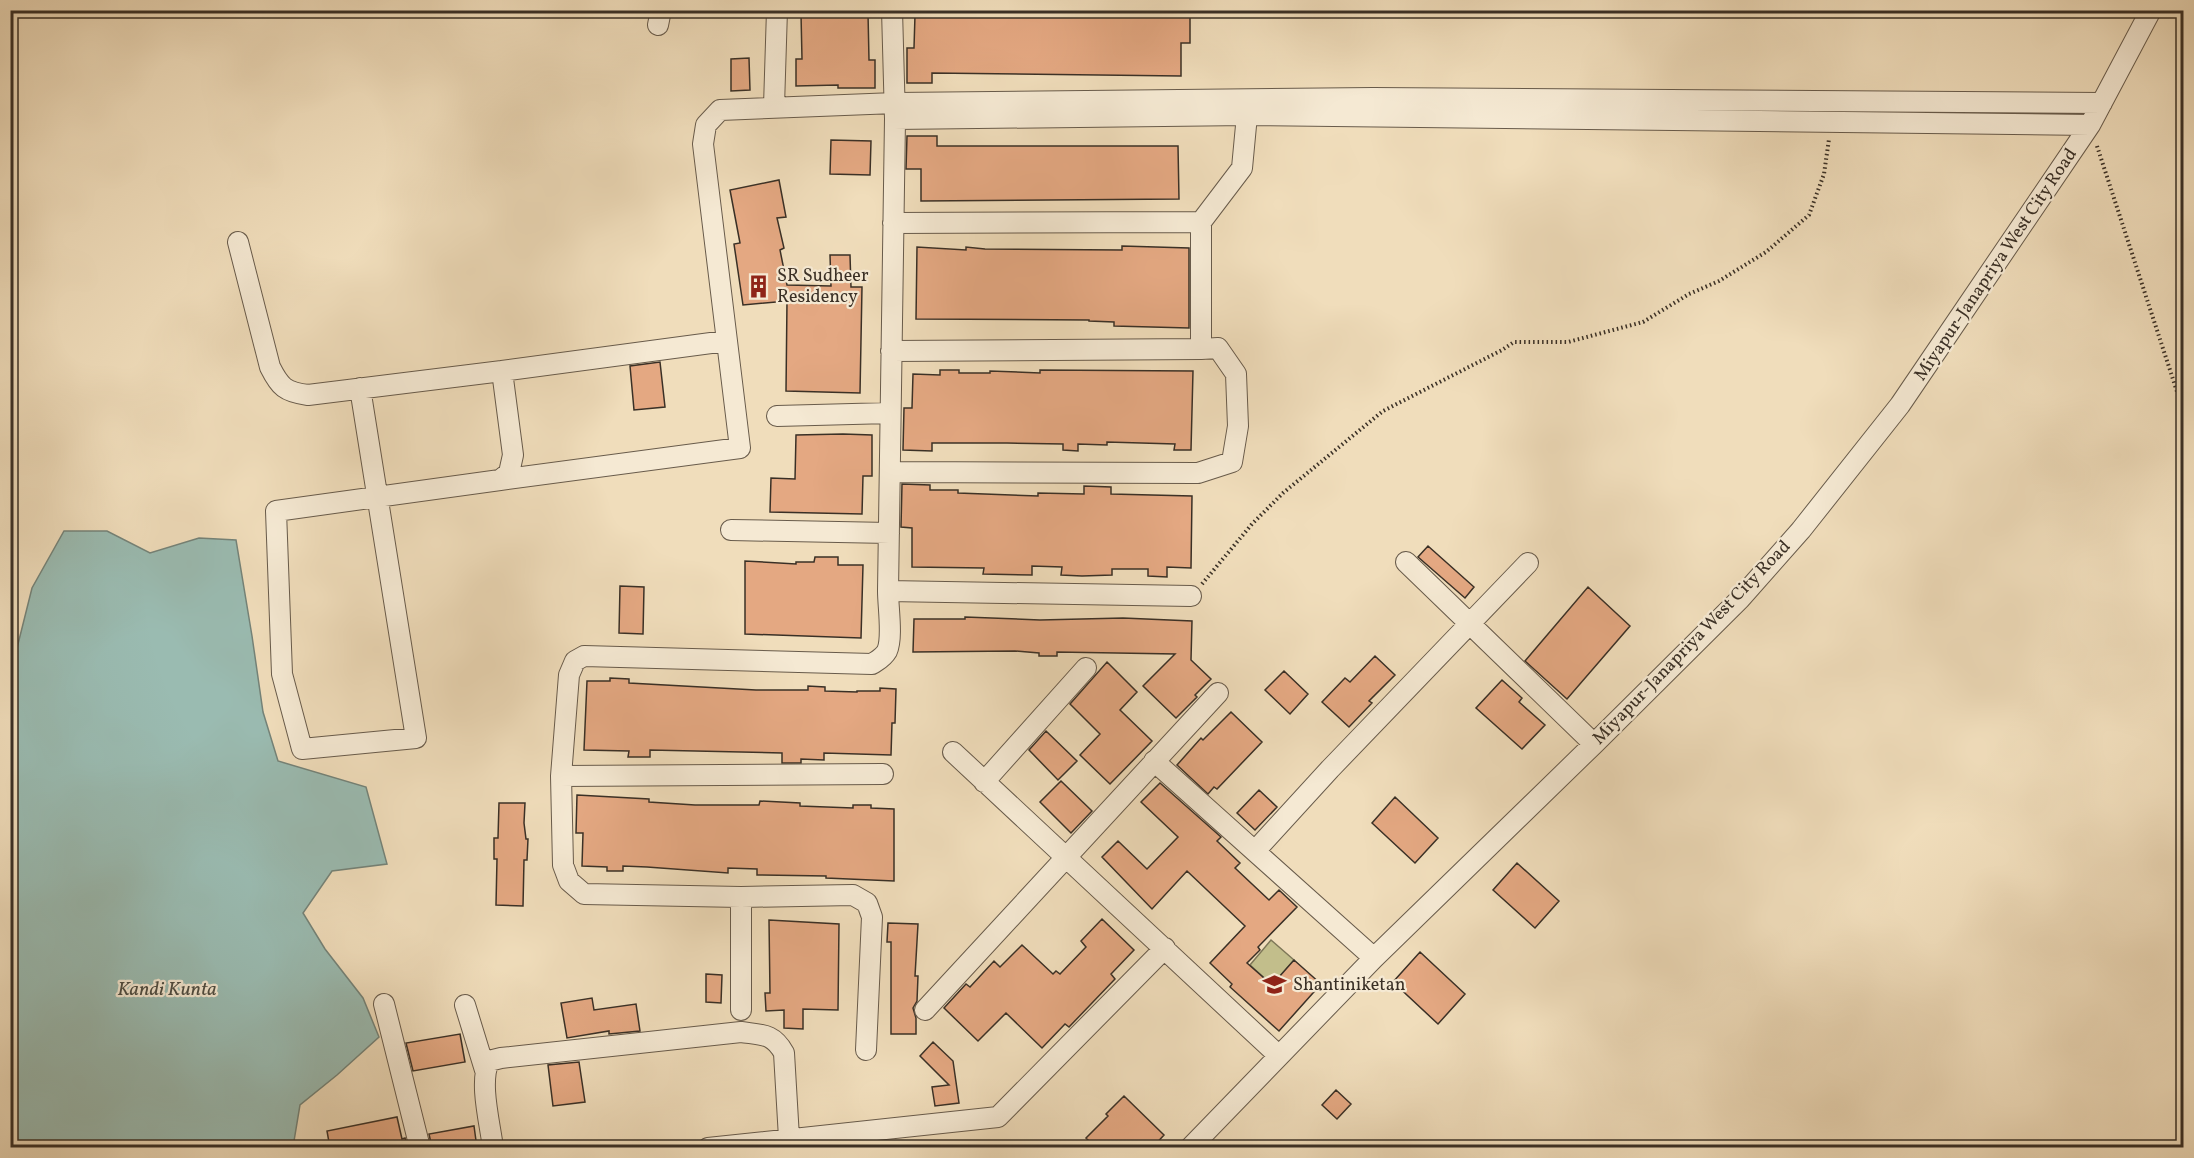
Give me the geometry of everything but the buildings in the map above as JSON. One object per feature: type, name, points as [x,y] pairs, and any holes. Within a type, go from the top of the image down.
[{"type":"street","points":[[774,106],[777,10]]},
{"type":"street","points":[[866,1050],[872,917],[867,903],[853,895],[741,897],[585,894],[569,881],[563,865],[561,776],[569,675],[575,661],[584,656],[872,664],[882,658],[889,643],[895,111],[892,10]]},
{"type":"street","name":"Miyapur-Janapriya West City Road","points":[[1190,1148],[1374,958],[1740,599],[1801,530],[1900,405],[2090,125],[2151,10]]},
{"type":"street","points":[[895,111],[1373,98],[2102,103]]},
{"type":"street","points":[[360,388],[378,497],[416,738],[302,749],[282,674],[276,511],[378,497],[500,480],[740,448],[703,144],[706,125],[720,110],[774,106],[895,111],[2090,125]]},
{"type":"street","points":[[1201,349],[1201,222],[1242,168],[1247,115]]},
{"type":"street","points":[[893,223],[1201,222]]},
{"type":"street","points":[[238,242],[270,367],[277,382],[290,393],[308,395],[726,341]]},
{"type":"street","points":[[890,472],[1198,473],[1232,462],[1238,426],[1236,374],[1218,348],[891,351]]},
{"type":"street","points":[[500,480],[509,473],[513,455],[502,371]]},
{"type":"street","points":[[777,416],[890,413]]},
{"type":"street","points":[[731,530],[889,533]]},
{"type":"street","points":[[1406,562],[1594,744]]},
{"type":"street","points":[[1255,851],[1527,563]]},
{"type":"street","points":[[888,591],[1191,596]]},
{"type":"street","points":[[984,782],[1086,668]]},
{"type":"street","points":[[925,1010],[1218,693]]},
{"type":"street","points":[[952,752],[1278,1055]]},
{"type":"street","points":[[1154,761],[1374,958]]},
{"type":"street","points":[[561,776],[883,774]]},
{"type":"street","points":[[741,897],[741,1010]]},
{"type":"street","points":[[708,1148],[998,1117],[1165,948]]},
{"type":"street","points":[[384,1004],[420,1148]]},
{"type":"street","points":[[465,1005],[485,1070],[493,1148]]},
{"type":"street","points":[[485,1070],[489,1061],[501,1058],[741,1032],[769,1036],[778,1042],[784,1053],[789,1138]]},
{"type":"path","points":[[1191,596],[1252,524],[1283,493],[1383,411],[1514,342],[1568,342],[1643,322],[1689,294],[1719,281],[1766,252],[1809,215],[1824,174],[1832,121]]},
{"type":"path","points":[[2090,125],[2184,413]]},
{"type":"shaded area","points":[[1271,940],[1294,960],[1272,985],[1250,965]]},
{"type":"water","name":"Kandi Kunta","points":[[64,531],[107,531],[150,553],[199,538],[236,540],[263,712],[278,761],[366,787],[387,864],[332,871],[303,913],[325,949],[363,998],[379,1037],[300,1105],[293,1147],[11,1147],[11,672],[32,588]]},
{"type":"place","name":"SR Sudheer Residency","points":[[759,286]]},
{"type":"place","name":"Shantiniketan","points":[[1275,985]]}]
